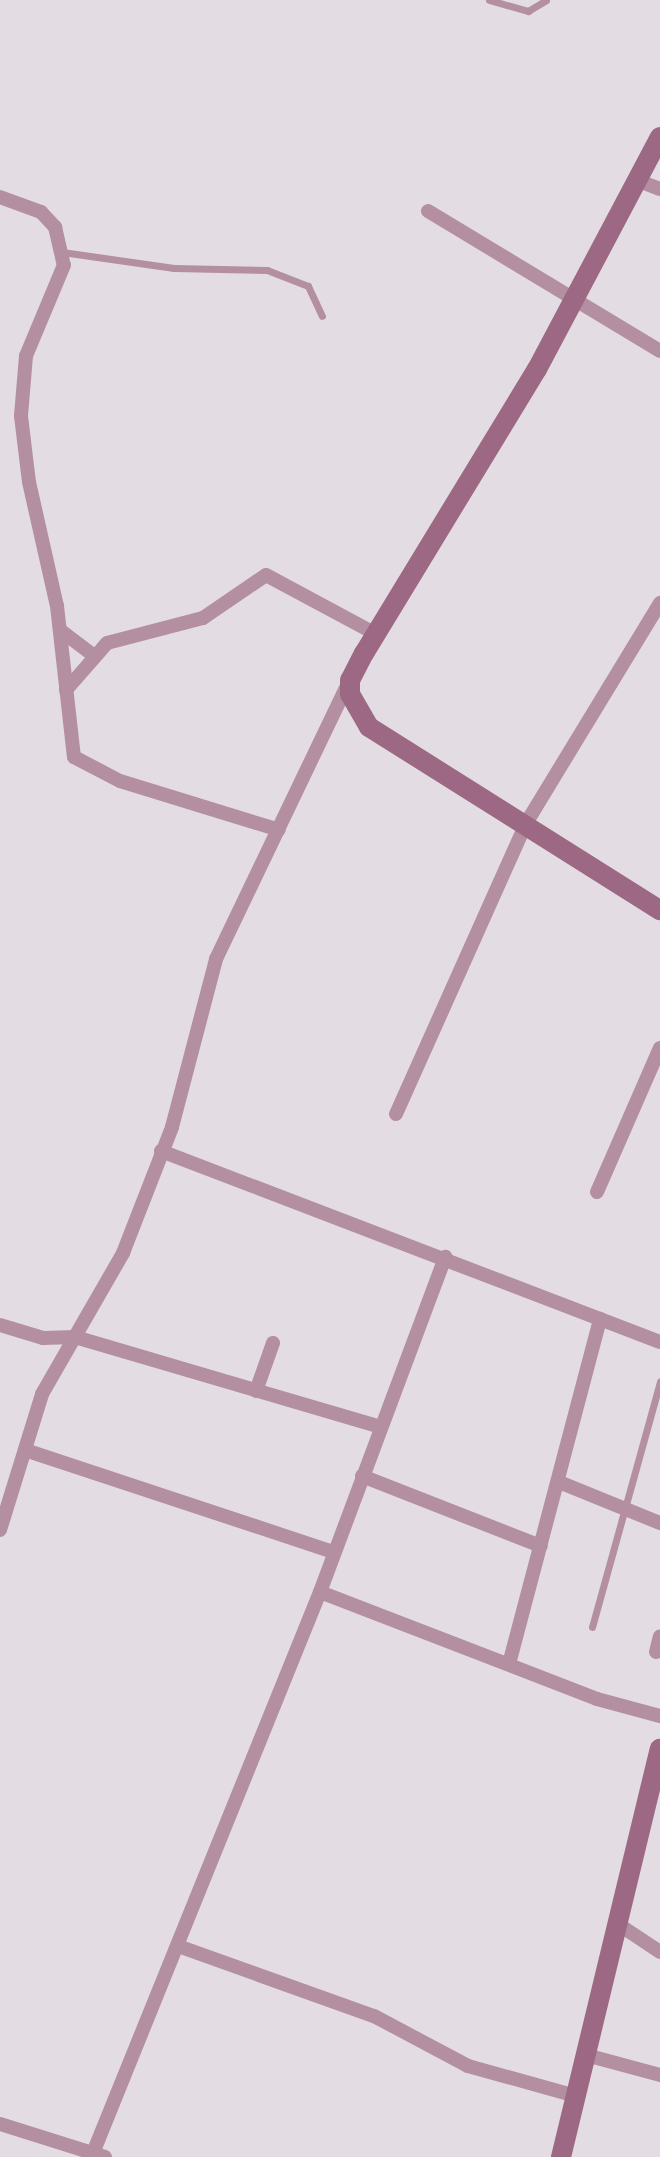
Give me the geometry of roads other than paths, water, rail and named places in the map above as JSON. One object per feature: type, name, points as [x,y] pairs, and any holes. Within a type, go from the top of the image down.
[{"type":"street","points":[[0,1530],[42,1394],[123,1253],[181,1100],[216,959],[350,680],[574,303],[660,137]]},
{"type":"street","points":[[639,181],[660,189]]},
{"type":"street","points":[[0,197],[41,212],[55,227],[62,252],[58,288],[26,356],[21,416],[29,482],[60,630],[66,690],[79,763],[279,830]]},
{"type":"street","points":[[428,211],[574,303],[660,351]]},
{"type":"street","points":[[66,690],[93,655],[107,643],[221,610],[266,575],[376,634]]},
{"type":"street","points":[[396,1114],[525,825],[660,603]]},
{"type":"street","points":[[60,630],[93,655]]},
{"type":"street","points":[[350,680],[352,706],[369,727],[660,910]]},
{"type":"street","points":[[597,1192],[660,1048]]},
{"type":"street","points":[[161,1151],[445,1257],[660,1342]]},
{"type":"street","points":[[0,2124],[99,2155],[178,1946],[320,1592],[445,1257]]},
{"type":"street","points":[[509,1664],[600,1319]]},
{"type":"street","points":[[0,1325],[43,1338],[75,1337],[380,1427]]},
{"type":"street","points":[[256,1391],[273,1343]]},
{"type":"street","points":[[25,1450],[334,1552]]},
{"type":"street","points":[[362,1476],[541,1546]]},
{"type":"street","points":[[559,1482],[660,1523]]},
{"type":"street","points":[[320,1592],[607,1702],[660,1716]]},
{"type":"street","points":[[656,1652],[660,1636]]},
{"type":"street","points":[[561,2157],[660,1749]]},
{"type":"street","points":[[618,1924],[660,1952]]},
{"type":"street","points":[[178,1946],[374,2016],[468,2066],[576,2096]]},
{"type":"street","points":[[586,2055],[660,2075]]},
{"type":"lane","points":[[489,0],[528,11],[546,0]]},
{"type":"lane","points":[[62,252],[174,268],[267,270],[308,286],[322,316]]},
{"type":"lane","points":[[592,1627],[660,1381]]}]
